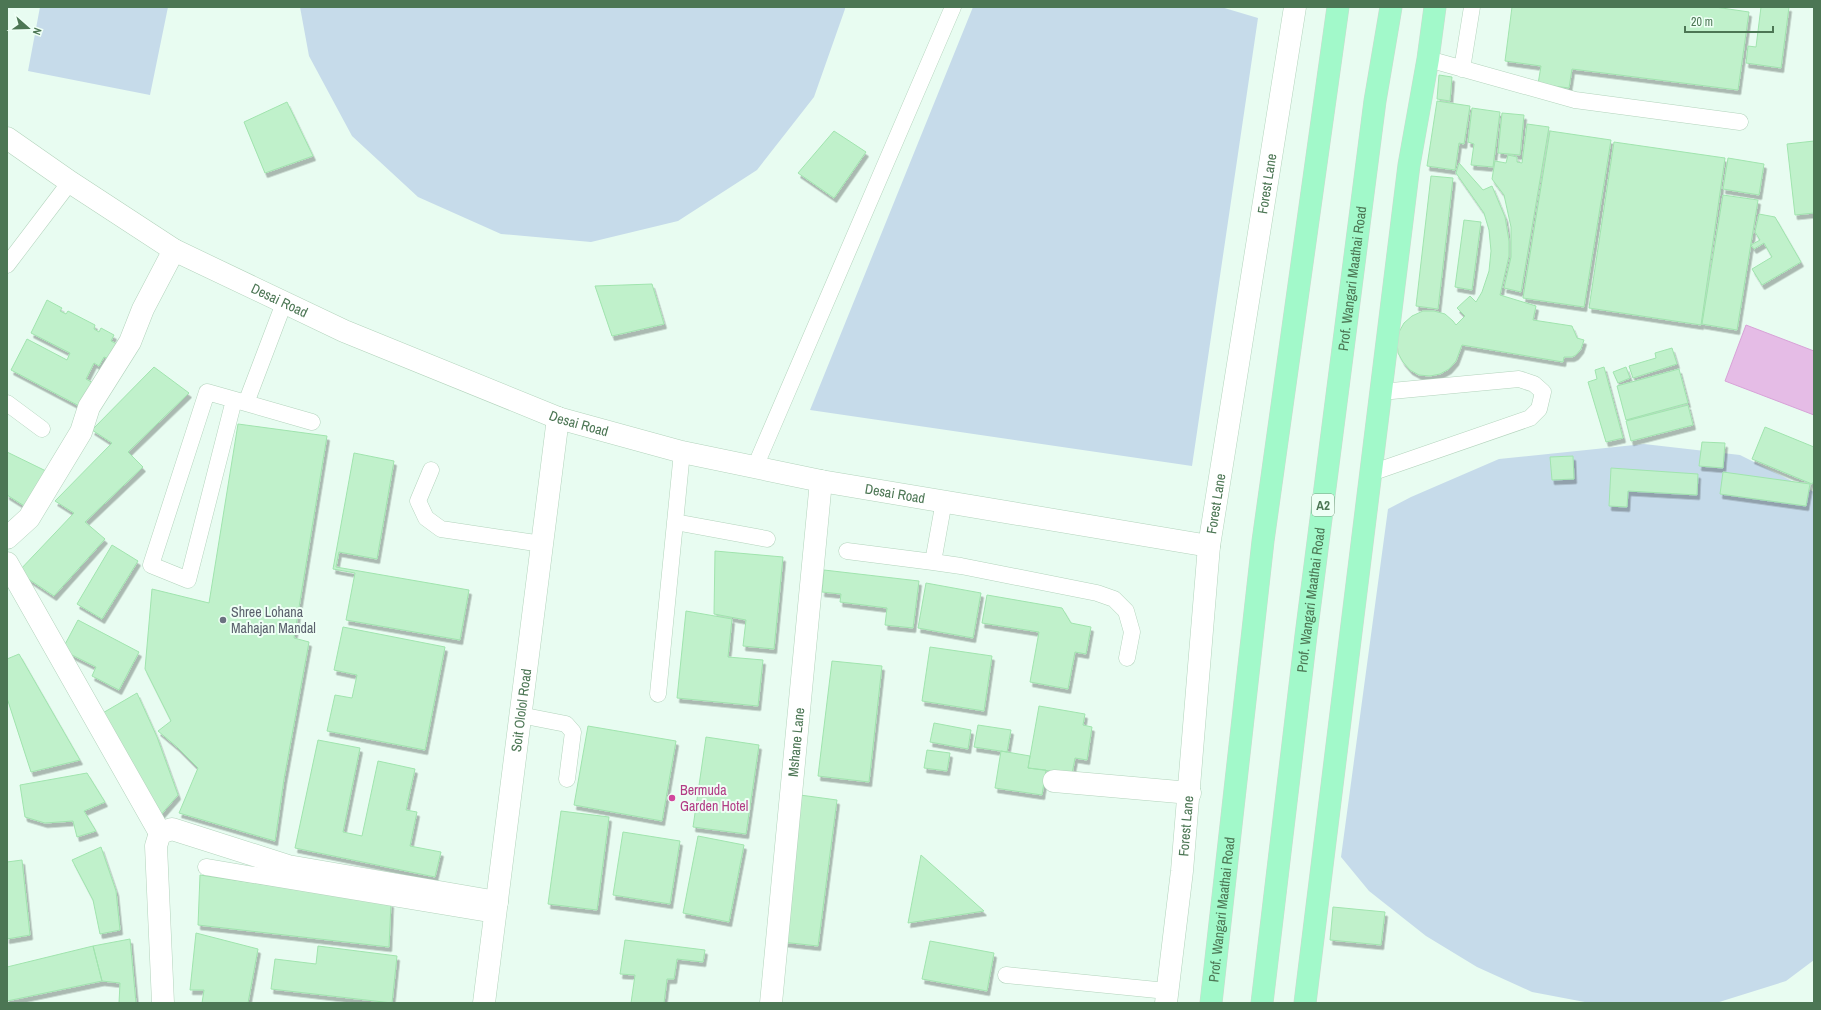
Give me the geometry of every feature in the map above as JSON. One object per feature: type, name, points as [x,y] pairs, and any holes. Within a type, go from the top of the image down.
[{"type":"main road","name":"Prof. Wangari Maathai Road","points":[[1211,1003],[1263,540],[1338,7]]},
{"type":"main road","name":"Prof. Wangari Maathai Road","points":[[1262,1003],[1306,635],[1375,101],[1391,7]]},
{"type":"main road","points":[[1305,1003],[1409,165],[1428,59],[1435,7]]},
{"type":"street","name":"Forest Lane","points":[[1167,997],[1190,793],[1209,546],[1295,7]]},
{"type":"street","name":"Desai Road","points":[[7,138],[70,182],[174,250],[344,331],[558,418],[682,452],[821,481],[1209,546]]},
{"type":"street","points":[[7,538],[29,518],[81,432],[89,407],[130,342],[142,309],[174,250]]},
{"type":"street","name":"Soit Ololol Road","points":[[484,1003],[558,418]]},
{"type":"street","name":"Mshane Lane","points":[[771,1003],[821,481]]},
{"type":"street","points":[[7,563],[160,833],[156,846],[156,864],[163,1003]]},
{"type":"street","points":[[1054,781],[1190,793]]},
{"type":"street","points":[[160,833],[172,829],[288,866],[496,908]]},
{"type":"lane","points":[[756,467],[952,7]]},
{"type":"lane","points":[[1462,69],[1472,7]]},
{"type":"lane","points":[[1428,59],[1575,100],[1740,122]]},
{"type":"lane","points":[[7,265],[70,182]]},
{"type":"lane","points":[[284,303],[240,401],[188,580],[151,565],[207,392],[240,401],[312,422]]},
{"type":"lane","points":[[1371,473],[1530,418],[1540,410],[1543,392],[1534,384],[1519,379],[1381,392]]},
{"type":"lane","points":[[7,403],[42,429]]},
{"type":"lane","points":[[658,694],[682,452]]},
{"type":"lane","points":[[431,470],[418,501],[426,518],[442,528],[542,544]]},
{"type":"lane","points":[[933,562],[944,501]]},
{"type":"lane","points":[[675,522],[767,539]]},
{"type":"lane","points":[[847,551],[960,566],[1097,593],[1114,599],[1126,611],[1132,632],[1127,658]]},
{"type":"lane","points":[[520,715],[566,724],[573,732],[567,779]]},
{"type":"lane","points":[[206,867],[496,908]]},
{"type":"lane","points":[[1006,975],[1167,997]]},
{"type":"shaded area","points":[[40,7],[168,7],[150,95],[28,71]]},
{"type":"shaded area","points":[[300,7],[845,7],[845,9],[814,97],[757,170],[678,221],[591,242],[501,234],[418,197],[352,136],[309,56]]},
{"type":"shaded area","points":[[973,7],[1221,7],[1258,18],[1192,466],[810,410]]},
{"type":"shaded area","points":[[1746,325],[1814,351],[1814,415],[1725,381]]},
{"type":"shaded area","points":[[1644,444],[1740,455],[1814,492],[1814,960],[1786,981],[1716,1003],[1590,1003],[1532,992],[1477,967],[1426,936],[1369,891],[1341,857],[1388,509],[1411,497],[1499,459]]},
{"type":"building","points":[[1512,7],[1715,7],[1749,12],[1738,90],[1572,69],[1569,88],[1538,84],[1541,66],[1505,61]]},
{"type":"building","points":[[1761,7],[1789,7],[1781,68],[1746,63],[1748,46],[1756,47]]},
{"type":"building","points":[[1439,75],[1452,77],[1450,101],[1437,99]]},
{"type":"building","points":[[1437,101],[1470,106],[1464,144],[1459,143],[1455,170],[1427,166]]},
{"type":"building","points":[[287,102],[313,156],[265,173],[244,122]]},
{"type":"building","points":[[1472,108],[1500,112],[1493,167],[1471,165],[1474,144],[1468,142]]},
{"type":"building","points":[[1502,113],[1524,115],[1520,155],[1498,153]]},
{"type":"building","points":[[1527,124],[1549,127],[1521,292],[1504,288],[1511,257],[1511,227],[1504,195],[1492,179],[1495,161],[1506,163],[1508,155],[1517,157],[1517,162],[1522,163]]},
{"type":"building","points":[[834,131],[866,152],[834,198],[798,173]]},
{"type":"building","points":[[1550,131],[1611,140],[1584,307],[1523,298]]},
{"type":"building","points":[[1814,141],[1814,213],[1795,215],[1787,144]]},
{"type":"building","points":[[1614,142],[1725,158],[1701,325],[1589,308]]},
{"type":"building","points":[[1728,158],[1764,164],[1759,195],[1723,189]]},
{"type":"building","points":[[1459,163],[1483,190],[1492,186],[1505,217],[1509,241],[1509,256],[1500,295],[1536,306],[1533,320],[1572,326],[1577,338],[1584,340],[1581,349],[1576,355],[1572,357],[1564,357],[1563,362],[1462,345],[1456,361],[1449,369],[1440,374],[1430,376],[1419,375],[1410,370],[1403,362],[1398,353],[1397,342],[1399,332],[1404,323],[1412,316],[1423,311],[1434,311],[1445,314],[1456,325],[1465,316],[1457,308],[1470,296],[1476,302],[1482,292],[1489,271],[1491,251],[1489,230],[1484,213],[1456,173]]},
{"type":"building","points":[[1431,176],[1453,178],[1438,309],[1416,306]]},
{"type":"building","points":[[1723,195],[1758,200],[1737,330],[1702,324]]},
{"type":"building","points":[[1759,214],[1775,217],[1801,262],[1762,285],[1752,269],[1772,257],[1764,243],[1754,249],[1751,245],[1760,240],[1755,232]]},
{"type":"building","points":[[1464,220],[1481,222],[1472,290],[1455,287]]},
{"type":"building","points":[[652,284],[664,324],[612,336],[595,286]]},
{"type":"building","points":[[47,300],[62,308],[60,311],[66,314],[68,311],[95,325],[94,329],[99,332],[101,328],[114,335],[111,341],[117,344],[109,359],[104,357],[99,366],[94,363],[86,379],[95,384],[83,408],[11,370],[27,339],[67,360],[70,353],[31,333]]},
{"type":"building","points":[[1672,348],[1677,364],[1633,378],[1629,366],[1656,358],[1655,353]]},
{"type":"building","points":[[154,367],[189,393],[128,452],[143,467],[85,522],[105,539],[54,596],[18,572],[74,513],[55,501],[112,443],[92,430]]},
{"type":"building","points":[[1604,367],[1623,438],[1606,442],[1588,382],[1597,379],[1595,370]]},
{"type":"building","points":[[1626,367],[1630,378],[1618,383],[1613,372]]},
{"type":"building","points":[[1679,369],[1688,403],[1626,420],[1617,386]]},
{"type":"building","points":[[1688,405],[1693,425],[1631,441],[1626,421]]},
{"type":"building","name":"Shree Lohana Mahajan Mandal","points":[[238,424],[327,436],[294,638],[309,642],[284,779],[275,841],[179,813],[198,768],[158,731],[171,721],[145,669],[152,589],[209,603]]},
{"type":"building","points":[[1765,427],[1814,447],[1814,481],[1812,484],[1752,459]]},
{"type":"building","points":[[1702,442],[1725,443],[1723,468],[1699,466]]},
{"type":"building","points":[[7,452],[46,471],[26,507],[7,495]]},
{"type":"building","points":[[354,453],[394,461],[377,559],[339,552],[336,567],[469,590],[460,640],[346,620],[355,573],[333,569]]},
{"type":"building","points":[[1573,456],[1574,479],[1552,480],[1550,457]]},
{"type":"building","points":[[1611,468],[1698,474],[1697,495],[1628,491],[1627,507],[1609,506]]},
{"type":"building","points":[[1723,472],[1810,484],[1806,506],[1720,494]]},
{"type":"building","points":[[112,545],[138,561],[102,619],[77,604]]},
{"type":"building","points":[[715,551],[783,557],[774,649],[743,646],[746,620],[714,614]]},
{"type":"building","points":[[824,570],[919,581],[913,628],[885,625],[887,608],[840,602],[841,594],[822,592]]},
{"type":"building","points":[[926,583],[981,593],[973,638],[918,628]]},
{"type":"building","points":[[987,595],[1062,608],[1071,623],[1091,627],[1086,654],[1075,652],[1068,689],[1030,682],[1039,632],[982,623]]},
{"type":"building","points":[[686,611],[732,619],[728,657],[763,660],[758,706],[677,698]]},
{"type":"building","points":[[78,620],[139,652],[119,690],[92,676],[96,667],[62,650]]},
{"type":"building","points":[[343,627],[445,647],[425,750],[327,731],[335,695],[352,698],[357,675],[334,670]]},
{"type":"building","points":[[930,647],[992,656],[984,711],[922,701]]},
{"type":"building","points":[[19,654],[80,760],[31,772],[7,698],[7,659]]},
{"type":"building","points":[[832,661],[882,666],[869,782],[818,776]]},
{"type":"building","points":[[137,693],[157,737],[178,795],[159,817],[101,714]]},
{"type":"building","points":[[1039,706],[1085,714],[1083,725],[1092,727],[1087,760],[1075,758],[1072,774],[1028,768]]},
{"type":"building","points":[[934,723],[971,730],[968,749],[930,742]]},
{"type":"building","points":[[978,725],[1011,730],[1007,752],[974,747]]},
{"type":"building","points":[[588,726],[676,741],[662,821],[574,805]]},
{"type":"building","points":[[706,737],[759,745],[746,834],[693,827]]},
{"type":"building","points":[[318,740],[360,748],[343,832],[362,836],[378,761],[415,769],[406,810],[417,812],[410,846],[441,852],[435,877],[295,848]]},
{"type":"building","points":[[927,750],[950,753],[947,771],[924,768]]},
{"type":"building","points":[[1001,751],[1030,756],[1028,768],[1046,770],[1042,795],[995,788]]},
{"type":"building","points":[[87,773],[105,802],[84,811],[96,831],[77,837],[73,821],[45,823],[25,817],[20,785]]},
{"type":"building","points":[[800,795],[837,800],[818,946],[782,942]]},
{"type":"building","points":[[561,811],[609,817],[597,910],[548,904]]},
{"type":"building","points":[[623,832],[680,841],[670,904],[613,895]]},
{"type":"building","points":[[698,836],[744,845],[729,922],[683,913]]},
{"type":"building","points":[[101,847],[116,891],[120,930],[100,934],[93,900],[72,860]]},
{"type":"building","points":[[921,855],[984,911],[908,923]]},
{"type":"building","points":[[22,860],[30,935],[7,939],[7,862]]},
{"type":"building","points":[[200,875],[391,903],[389,947],[198,925]]},
{"type":"building","points":[[1333,907],[1385,912],[1381,945],[1330,940]]},
{"type":"building","points":[[196,933],[258,949],[248,1003],[202,1003],[204,990],[190,990]]},
{"type":"building","points":[[130,939],[136,1003],[119,1003],[120,983],[102,981],[93,946]]},
{"type":"building","points":[[625,940],[705,950],[703,962],[677,959],[674,979],[667,979],[664,1003],[631,1003],[635,975],[620,974]]},
{"type":"building","points":[[930,941],[994,953],[987,991],[922,979]]},
{"type":"building","points":[[93,946],[102,981],[7,1001],[7,967]]},
{"type":"building","points":[[318,946],[397,956],[392,1003],[271,989],[275,959],[316,964]]},
{"type":"place","name":"Shree Lohana Mahajan Mandal","points":[[223,620]]},
{"type":"place","name":"Bermuda Garden Hotel","points":[[672,798]]}]
